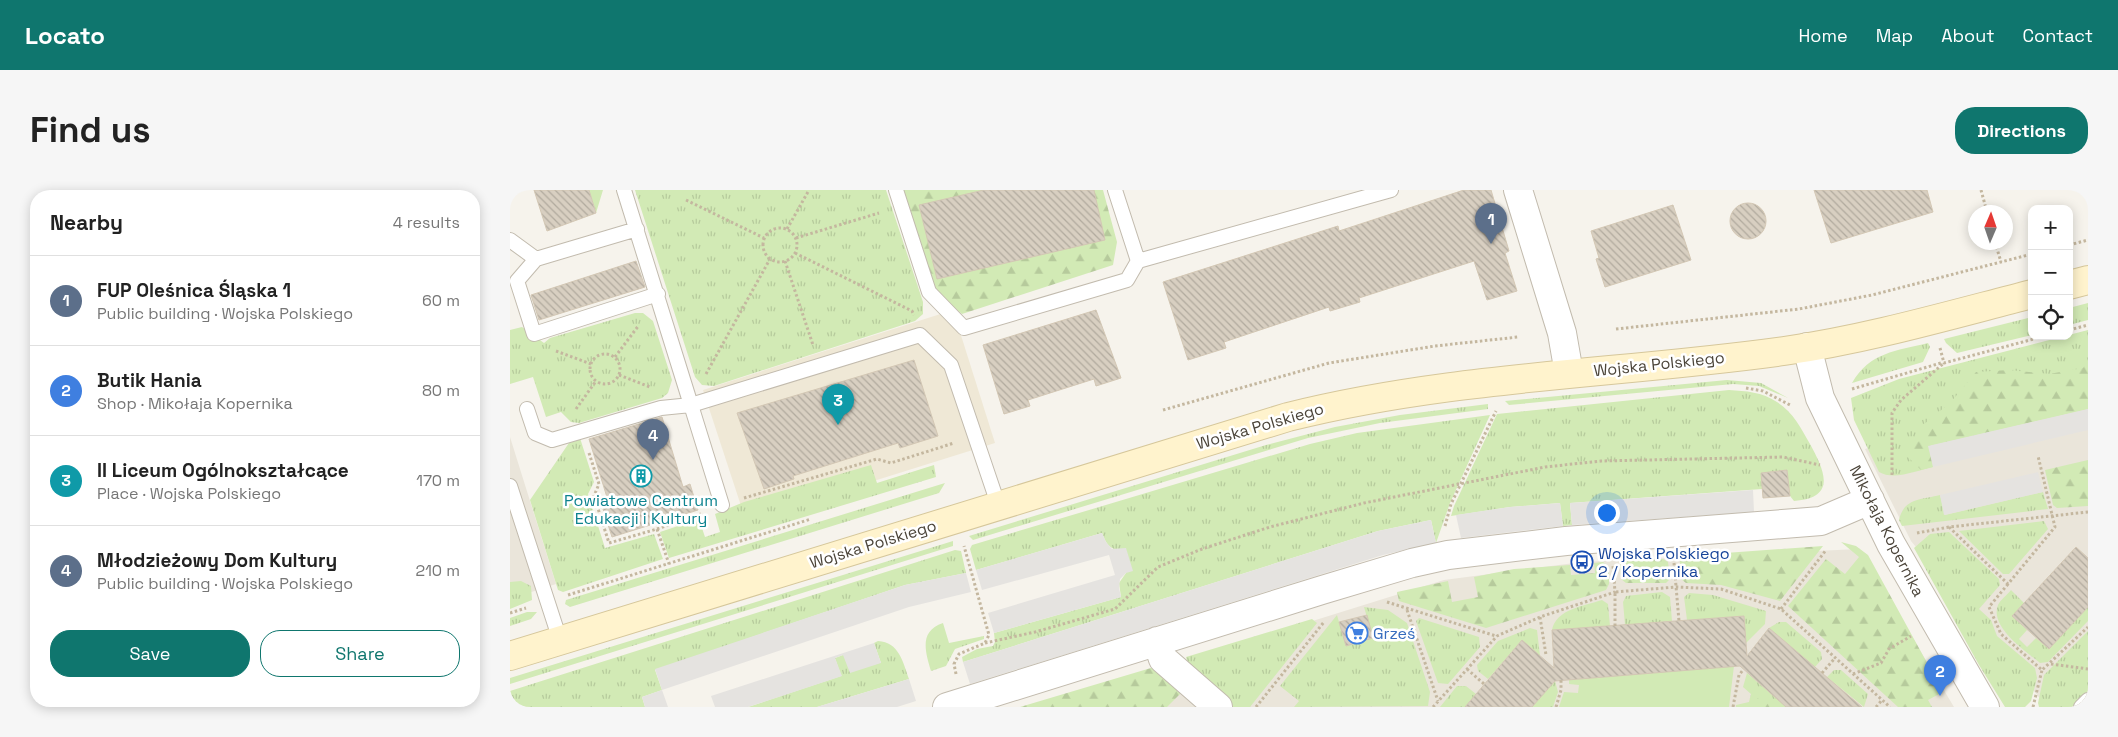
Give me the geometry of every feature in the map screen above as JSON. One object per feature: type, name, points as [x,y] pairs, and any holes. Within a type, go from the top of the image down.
[{"type":"main road","points":[[2073,283],[2088,280]]},
{"type":"main road","name":"Wojska Polskiego","points":[[510,656],[998,504],[1288,417],[1332,406],[1437,388],[1807,347],[1933,320],[2028,295]]},
{"type":"street","points":[[1518,190],[1562,334],[1569,373]]},
{"type":"street","name":"Mikołaja Kopernika","points":[[1807,347],[1820,398],[1891,544],[1985,707]]},
{"type":"street","points":[[947,707],[1412,563],[1448,555],[1496,548],[1821,521],[1870,500]]},
{"type":"street","points":[[1157,641],[1163,659],[1218,707]]},
{"type":"lane","points":[[624,190],[658,294],[722,505]]},
{"type":"lane","points":[[896,190],[929,292],[964,328],[1127,280],[1138,261],[1391,190]]},
{"type":"lane","points":[[1115,190],[1138,261]]},
{"type":"lane","points":[[637,229],[536,259],[517,281],[534,334],[658,294]]},
{"type":"lane","points":[[510,240],[536,259]]},
{"type":"lane","points":[[527,409],[535,434],[552,440],[661,408],[691,405],[920,334],[951,365],[998,504]]},
{"type":"lane","points":[[510,486],[560,640]]},
{"type":"lane","points":[[2081,707],[2088,700]]},
{"type":"path","points":[[788,229],[809,190]]},
{"type":"path","points":[[1981,190],[1985,205]]},
{"type":"path","points":[[686,200],[764,238]]},
{"type":"path","points":[[796,238],[886,211]]},
{"type":"path","points":[[772,229],[788,229],[796,238],[795,253],[785,261],[777,262],[770,259],[763,248],[764,238],[772,229]]},
{"type":"path","points":[[2073,244],[2088,240]]},
{"type":"path","points":[[1998,250],[2001,262]]},
{"type":"path","points":[[795,253],[912,311]]},
{"type":"path","points":[[1616,329],[1799,309],[1872,295],[2028,255]]},
{"type":"path","points":[[705,376],[770,259]]},
{"type":"path","points":[[785,261],[813,345]]},
{"type":"path","points":[[907,315],[914,306]]},
{"type":"path","points":[[2073,329],[2088,325]]},
{"type":"path","points":[[1163,410],[1329,363],[1434,346],[1518,337]]},
{"type":"path","points":[[1852,389],[2030,340]]},
{"type":"path","points":[[804,348],[822,342]]},
{"type":"path","points":[[1938,342],[1944,363]]},
{"type":"path","points":[[605,354],[614,357],[620,365],[617,379],[608,384],[596,382],[589,370],[592,360],[605,354]]},
{"type":"path","points":[[1893,482],[1891,464],[1892,413],[1900,400],[1944,363]]},
{"type":"path","points":[[701,372],[705,376],[712,377]]},
{"type":"path","points":[[1742,388],[1764,391],[1791,406]]},
{"type":"path","points":[[1445,534],[1444,528],[1452,504],[1496,410]]},
{"type":"path","points":[[582,431],[599,484],[594,496],[609,543],[657,529],[722,505],[877,459],[891,463],[956,442]]},
{"type":"path","points":[[2038,456],[2055,528],[1989,607],[2001,634],[2042,670]]},
{"type":"path","points":[[957,678],[954,664],[959,654],[986,643],[1035,632],[1115,609],[1158,567],[1202,549],[1280,524],[1364,503],[1545,467],[1601,461],[1783,457],[1828,467]]},
{"type":"path","points":[[1911,534],[1949,527],[2088,512]]},
{"type":"path","points":[[548,602],[811,519]]},
{"type":"path","points":[[1949,527],[2008,584]]},
{"type":"path","points":[[657,529],[669,564]]},
{"type":"path","points":[[964,546],[989,635],[986,643]]},
{"type":"path","points":[[1781,609],[1828,548]]},
{"type":"path","points":[[1674,561],[1679,621]]},
{"type":"path","points":[[1613,565],[1615,626]]},
{"type":"path","points":[[1433,707],[1497,636],[1540,617],[1615,592],[1676,587],[1721,589],[1781,609],[1890,707]]},
{"type":"path","points":[[1384,601],[1407,610],[1497,636]]},
{"type":"path","points":[[1407,610],[1438,701]]},
{"type":"path","points":[[1540,617],[1546,655]]},
{"type":"path","points":[[1256,707],[1324,621]]},
{"type":"path","points":[[2033,707],[2042,670],[2088,627]]},
{"type":"path","points":[[1853,674],[1881,663],[1889,649],[1917,633]]},
{"type":"path","points":[[1822,673],[1835,658]]},
{"type":"path","points":[[2050,664],[2088,669]]},
{"type":"path","points":[[1467,669],[1484,684]]},
{"type":"path","points":[[1733,707],[1739,675],[1743,670]]},
{"type":"path","points":[[1556,707],[1562,690],[1561,680]]},
{"type":"path","points":[[1876,707],[1882,700]]},
{"type":"shaded area","points":[[953,310],[995,443],[746,521],[703,390]]},
{"type":"shaded area","points":[[2088,392],[2088,707],[2047,707],[1911,541],[1865,449]]},
{"type":"shaded area","points":[[2088,409],[2088,430],[1933,467],[1928,446]]},
{"type":"shaded area","points":[[510,437],[556,584],[510,599]]},
{"type":"shaded area","points":[[2038,472],[2043,492],[1944,515],[1940,495]]},
{"type":"shaded area","points":[[1753,490],[1754,512],[1572,525],[1570,503]]},
{"type":"shaded area","points":[[1560,503],[1563,526],[1461,538],[1456,515],[1510,507]]},
{"type":"shaded area","points":[[1431,520],[1436,543],[1383,555],[970,684],[963,662],[1378,531]]},
{"type":"shaded area","points":[[1102,533],[1112,549],[1126,548],[1133,571],[1126,573],[1120,579],[1121,597],[994,633],[988,613],[1115,575],[1109,555],[982,590],[976,570]]},
{"type":"shaded area","points":[[1859,549],[1954,707],[1037,707],[1444,580],[1582,562]]},
{"type":"shaded area","points":[[966,573],[971,592],[909,607],[662,690],[655,669],[905,585]]},
{"type":"shaded area","points":[[874,643],[881,663],[850,673],[843,655],[835,658],[842,676],[748,707],[715,707],[711,696]]},
{"type":"shaded area","points":[[909,679],[916,701],[897,707],[817,707]]},
{"type":"shaded area","points":[[662,690],[668,707],[645,707],[642,697]]},
{"type":"green space","points":[[589,190],[603,190],[596,213]]},
{"type":"green space","points":[[635,190],[886,190],[923,302],[923,314],[915,321],[714,386],[702,385],[695,377]]},
{"type":"green space","points":[[903,190],[1103,190],[1117,242],[1113,265],[962,314],[935,292]]},
{"type":"green space","points":[[2088,303],[2088,320],[2073,324],[2073,307]]},
{"type":"green space","points":[[635,313],[643,313],[653,321],[672,380],[668,393],[662,398],[579,423],[571,422],[561,412],[546,417],[533,377],[510,384],[510,330],[522,327],[544,343],[550,338]]},
{"type":"green space","points":[[2028,318],[2028,336],[1957,353],[1944,339]]},
{"type":"green space","points":[[2088,330],[2088,409],[1929,446],[1933,467],[1899,475],[1879,472],[1854,420],[1851,398],[1899,379],[2049,340],[2073,340],[2073,334]]},
{"type":"green space","points":[[1928,343],[1930,347],[1923,362],[1852,383],[1867,365],[1885,354]]},
{"type":"green space","points":[[2088,360],[2088,409],[1929,446],[1933,467],[1921,470],[1908,457],[1923,425],[1951,402],[1976,372],[2009,370],[2049,374],[2083,368]]},
{"type":"green space","points":[[1727,380],[1761,383],[1788,398],[1759,386],[1733,384],[1509,405],[1505,401]]},
{"type":"green space","points":[[1729,390],[1766,396],[1783,406],[1792,415],[1820,463],[1824,481],[1822,489],[1817,494],[1808,499],[1794,501],[1790,496],[1787,470],[1761,473],[1762,489],[1570,503],[1572,525],[1563,526],[1560,503],[1510,507],[1451,516],[1497,414]]},
{"type":"green space","points":[[1488,404],[1488,409],[1380,423],[1308,438],[973,540],[969,536],[1266,445],[1335,427],[1400,415]]},
{"type":"green space","points":[[1490,415],[1450,503],[1436,543],[1431,520],[1378,531],[963,662],[962,657],[977,649],[993,646],[995,642],[994,633],[1121,597],[1119,583],[1126,573],[1121,550],[1114,549],[1108,545],[1102,533],[976,570],[970,549],[972,545],[1310,444],[1357,433]]},
{"type":"green space","points":[[580,438],[594,482],[588,494],[605,548],[654,534],[663,559],[563,592],[558,590],[530,500],[571,440]]},
{"type":"green space","points":[[2088,460],[2088,506],[2057,508],[2053,505],[2045,470]]},
{"type":"green space","points":[[871,465],[877,483],[934,465],[936,477],[669,558],[660,532],[699,519],[705,537],[720,532],[715,514],[744,502]]},
{"type":"green space","points":[[945,483],[939,493],[570,607],[565,604],[566,600]]},
{"type":"green space","points":[[2043,492],[2048,509],[1902,526],[1899,520],[1901,513],[1909,504],[1920,499],[1940,495],[1945,515]]},
{"type":"green space","points":[[2044,521],[2048,529],[2009,574],[2003,574],[1959,531]]},
{"type":"green space","points":[[1949,532],[1999,579],[2000,585],[1979,609],[1991,620],[1997,636],[2035,668],[2037,678],[2031,701],[2025,707],[2005,707],[1979,665],[1914,548],[1930,534]]},
{"type":"green space","points":[[953,541],[953,546],[510,684],[510,678]]},
{"type":"green space","points":[[1841,542],[1856,546],[1868,555],[1943,692],[1928,700],[1932,707],[1898,707],[1788,606],[1826,559],[1845,574],[1859,557]]},
{"type":"green space","points":[[1823,546],[1780,601],[1721,585],[1686,583],[1681,579],[1680,561],[1684,556]]},
{"type":"green space","points":[[955,550],[961,551],[966,573],[905,585],[655,670],[662,690],[642,697],[645,707],[510,707],[510,691]]},
{"type":"green space","points":[[1663,559],[1668,562],[1670,579],[1666,583],[1626,583],[1621,579],[1620,565],[1624,561]]},
{"type":"green space","points":[[1603,562],[1609,567],[1609,584],[1606,590],[1486,628],[1399,601],[1397,592],[1448,581],[1452,602],[1478,597],[1474,577],[1514,569],[1570,565],[1571,575],[1595,573],[1594,563]]},
{"type":"green space","points":[[521,581],[531,586],[532,600],[510,609],[510,582]]},
{"type":"green space","points":[[2011,590],[2024,603],[2012,616],[2027,630],[2019,639],[2027,647],[2036,638],[2049,649],[2088,607],[2088,621],[2048,662],[2040,663],[2011,638],[1999,622],[1998,605]]},
{"type":"green space","points":[[1662,592],[1670,597],[1672,621],[1625,625],[1623,602],[1626,596]]},
{"type":"green space","points":[[1689,593],[1713,595],[1766,611],[1765,624],[1746,643],[1744,616],[1687,620],[1684,597]]},
{"type":"green space","points":[[1602,600],[1608,604],[1610,626],[1552,630],[1559,617],[1565,613]]},
{"type":"green space","points":[[1364,607],[1388,610],[1407,623],[1430,692],[1428,706],[1294,707],[1299,701],[1280,686],[1337,615],[1346,646],[1373,638]]},
{"type":"green space","points":[[527,612],[537,612],[531,619],[510,626],[510,618]]},
{"type":"green space","points":[[1419,618],[1479,637],[1480,647],[1448,684],[1438,683],[1416,621]]},
{"type":"green space","points":[[1312,619],[1317,623],[1250,707],[1233,707],[1198,678],[1188,664],[1186,657]]},
{"type":"green space","points":[[1779,622],[1786,622],[1821,652],[1822,659],[1815,667],[1769,628]]},
{"type":"green space","points":[[943,623],[949,643],[984,636],[984,639],[955,649],[946,666],[931,671],[926,649],[927,636],[930,631]]},
{"type":"green space","points":[[1530,628],[1537,630],[1540,656],[1522,640],[1488,679],[1478,671],[1477,665],[1498,641]]},
{"type":"green space","points":[[2088,631],[2088,691],[2072,707],[2039,707],[2038,703],[2044,675]]},
{"type":"green space","points":[[878,641],[885,642],[895,649],[902,660],[909,679],[817,707],[748,707],[841,676],[835,658],[843,655],[881,663],[874,643]]},
{"type":"green space","points":[[1161,665],[1185,689],[1167,707],[1020,707]]},
{"type":"green space","points":[[1734,666],[1729,707],[1559,707],[1564,692],[1578,693],[1579,685],[1569,684],[1569,680]]},
{"type":"green space","points":[[1834,670],[1841,670],[1868,694],[1864,707],[1827,677]]},
{"type":"green space","points":[[1747,673],[1786,707],[1736,707],[1736,705],[1749,702],[1751,694],[1743,687]]},
{"type":"green space","points":[[1555,681],[1558,692],[1553,707],[1532,707]]},
{"type":"green space","points":[[1457,686],[1466,686],[1476,694],[1465,707],[1440,707]]},
{"type":"green space","points":[[1762,694],[1783,707],[1749,707]]},
{"type":"building","points":[[534,190],[589,190],[596,213],[547,231]]},
{"type":"building","points":[[984,190],[1094,190],[1105,240],[937,279],[919,205]]},
{"type":"building","points":[[1464,190],[1491,190],[1509,251],[1505,253],[1517,291],[1487,300],[1474,261],[1359,298],[1360,302],[1330,311],[1329,307],[1224,342],[1226,348],[1188,360],[1163,282],[1338,226],[1339,231]]},
{"type":"building","points":[[1814,190],[1927,190],[1933,212],[1831,243]]},
{"type":"building","points":[[1748,203],[1760,209],[1766,221],[1760,233],[1748,239],[1736,233],[1730,221],[1736,209]]},
{"type":"building","points":[[1673,205],[1691,260],[1605,287],[1596,259],[1599,258],[1591,231]]},
{"type":"building","points":[[636,261],[645,287],[539,320],[531,295]]},
{"type":"building","points":[[1096,310],[1121,378],[1096,386],[1094,379],[1028,400],[1030,406],[1004,414],[983,345]]},
{"type":"building","points":[[914,360],[938,436],[900,448],[898,443],[793,476],[794,479],[764,489],[737,413]]},
{"type":"building","name":"Powiatowe Centrum Edukacji i Kultury","points":[[662,417],[683,487],[690,484],[698,510],[612,537],[603,509],[610,507],[589,439]]},
{"type":"building","points":[[1787,470],[1790,496],[1763,498],[1761,473]]},
{"type":"building","points":[[2076,547],[2088,558],[2088,607],[2049,649],[2012,616]]},
{"type":"building","name":"Grześ","points":[[1367,615],[1373,638],[1346,646],[1339,622]]},
{"type":"building","points":[[1744,616],[1747,656],[1769,628],[1862,707],[1786,707],[1740,666],[1555,681],[1532,707],[1465,707],[1522,640],[1554,668],[1552,630]]},
{"type":"place","name":"FUP Oleśnica Śląska 1","points":[[1491,244]]},
{"type":"place","name":"II Liceum Ogólnokształcące","points":[[838,425]]},
{"type":"place","name":"Młodzieżowy Dom Kultury","points":[[653,460]]},
{"type":"place","name":"Powiatowe Centrum Edukacji i Kultury","points":[[641,476]]},
{"type":"place","name":"Wojska Polskiego 2 / Kopernika","points":[[1582,562]]},
{"type":"place","name":"Grześ","points":[[1357,633]]},
{"type":"place","name":"Butik Hania","points":[[1940,696]]}]
